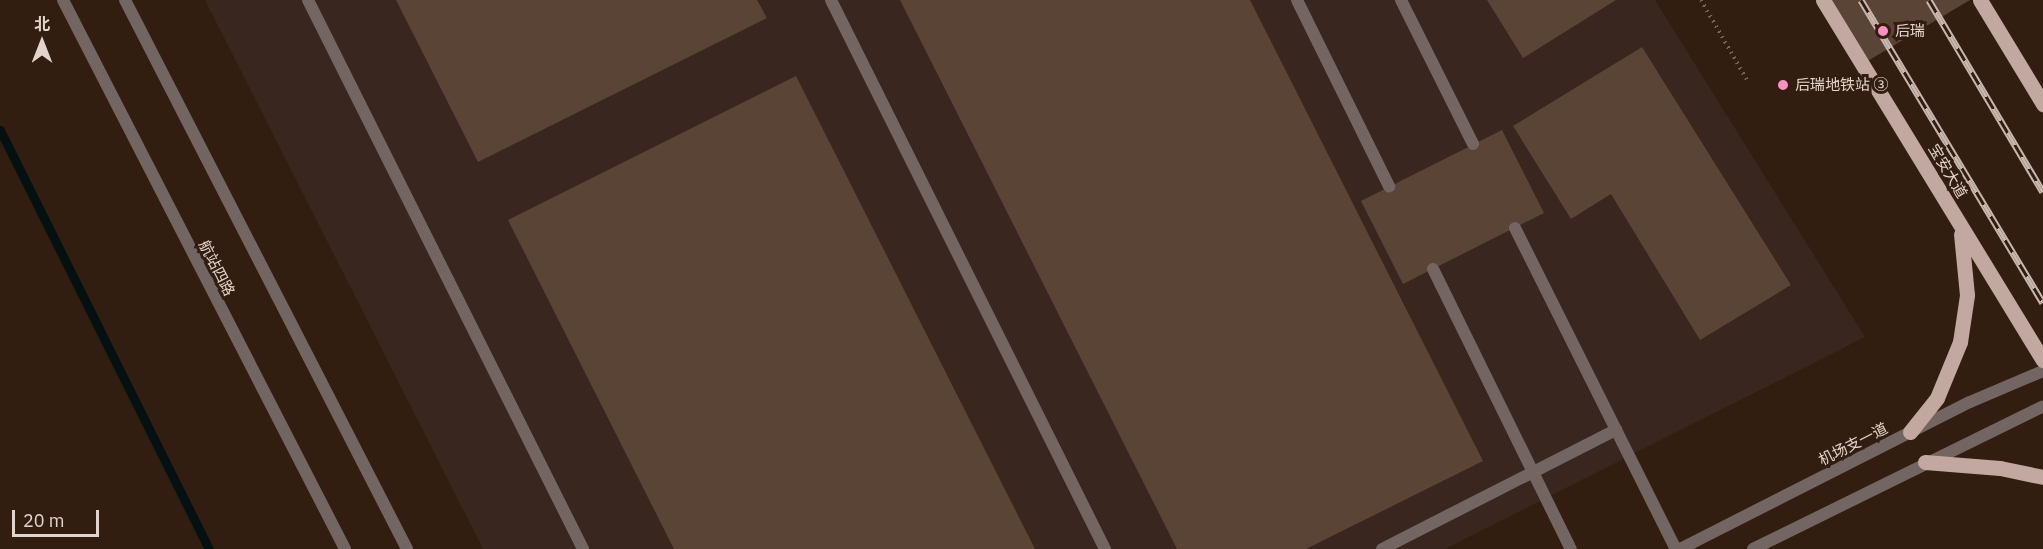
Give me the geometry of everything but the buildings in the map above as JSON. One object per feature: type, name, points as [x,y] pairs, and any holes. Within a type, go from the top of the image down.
[{"type":"main road","name":"宝安大道","points":[[1823,0],[2043,360]]},
{"type":"main road","points":[[1980,0],[2043,104]]},
{"type":"main road","points":[[1910,432],[1937,398],[1960,342],[1967,268],[1954,214]]},
{"type":"main road","points":[[1926,462],[1991,467],[2043,477]]},
{"type":"street","name":"航站四路","points":[[63,0],[345,549]]},
{"type":"street","points":[[125,0],[406,549]]},
{"type":"street","points":[[308,0],[583,549]]},
{"type":"street","points":[[831,0],[1105,549]]},
{"type":"street","points":[[1297,0],[1389,186]]},
{"type":"street","points":[[1401,0],[1473,144]]},
{"type":"street","points":[[1515,228],[1678,549]]},
{"type":"street","points":[[1433,269],[1570,549]]},
{"type":"street","name":"机场支一道","points":[[1678,549],[1910,432],[2043,371]]},
{"type":"street","points":[[1753,549],[2043,406]]},
{"type":"street","points":[[1383,549],[1616,430]]},
{"type":"path","points":[[1701,0],[1747,80]]},
{"type":"shaded area","points":[[205,0],[1655,0],[1865,337],[1445,549],[483,549]]},
{"type":"waterway","points":[[0,130],[209,549]]},
{"type":"railway","points":[[1861,0],[2043,303]]},
{"type":"railway","points":[[1929,0],[2043,192]]},
{"type":"place","name":"后瑞","points":[[1883,31]]},
{"type":"place","name":"后瑞地铁站 ③","points":[[1783,85]]}]
